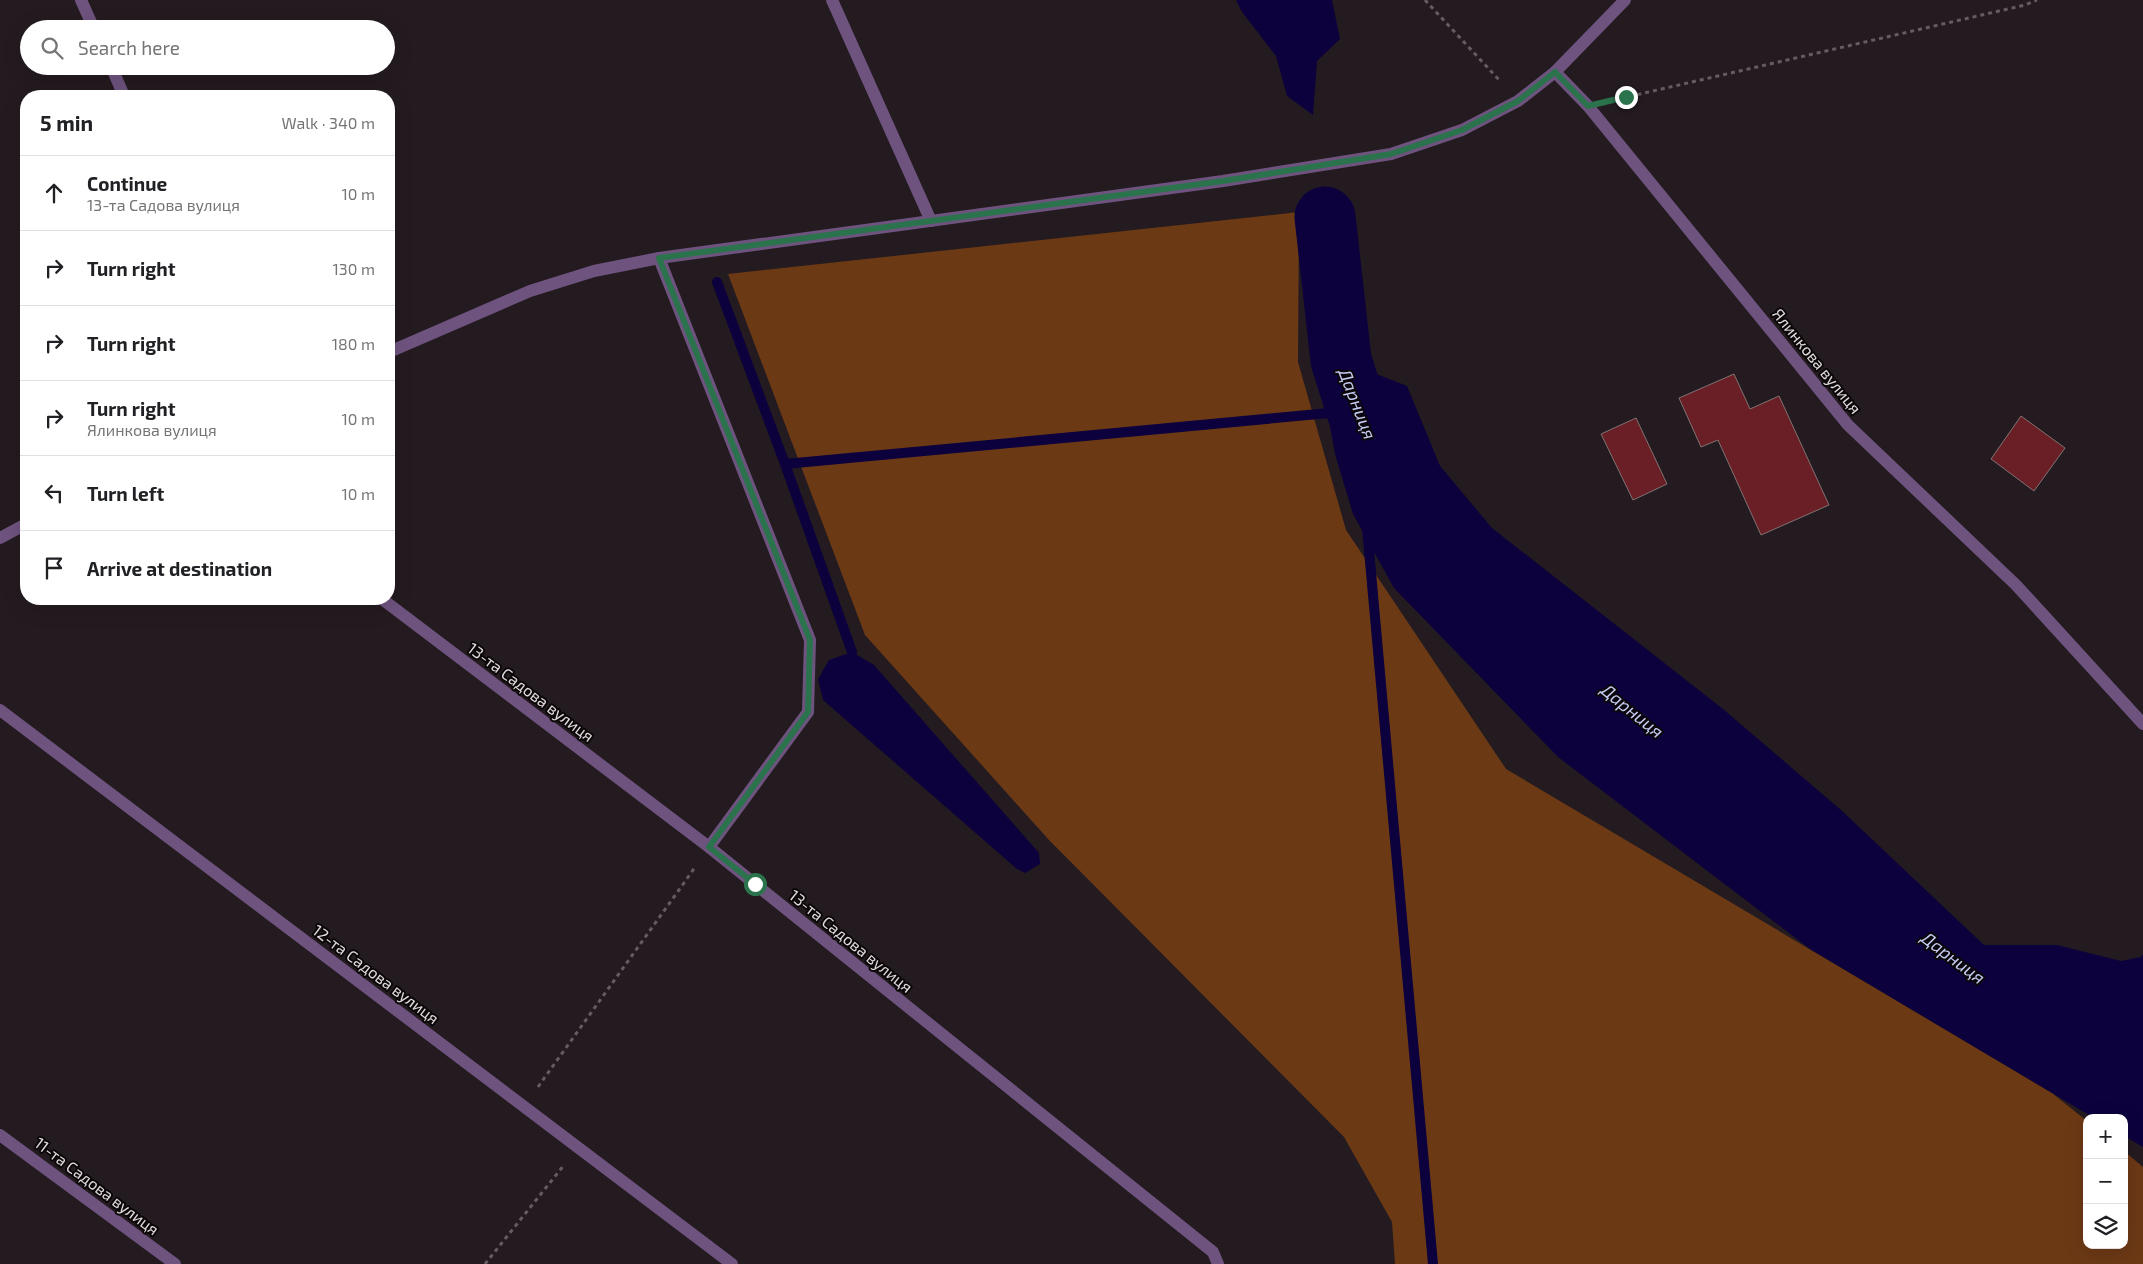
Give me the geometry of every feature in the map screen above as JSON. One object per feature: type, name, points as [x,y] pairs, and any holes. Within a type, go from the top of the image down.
[{"type":"street","points":[[80,0],[90,20]]},
{"type":"street","points":[[832,0],[931,221]]},
{"type":"street","points":[[395,349],[530,291],[594,271],[659,258],[1223,181],[1391,154],[1462,130],[1518,101],[1555,72],[1625,0]]},
{"type":"street","name":"Ялинкова вулиця","points":[[1555,72],[1588,106],[1848,425],[2016,584],[2143,724]]},
{"type":"street","points":[[115,75],[121,90]]},
{"type":"street","points":[[659,258],[810,640],[808,712],[709,847]]},
{"type":"street","points":[[0,538],[20,527]]},
{"type":"street","name":"13-та Садова вулиця","points":[[390,605],[709,847],[1213,1252],[1218,1264]]},
{"type":"street","name":"12-та Садова вулиця","points":[[0,710],[732,1264]]},
{"type":"street","name":"11-та Садова вулиця","points":[[0,1135],[175,1264]]},
{"type":"path","points":[[1425,0],[1518,101]]},
{"type":"path","points":[[1588,106],[2025,5],[2037,0]]},
{"type":"path","points":[[524,1106],[709,847]]},
{"type":"path","points":[[485,1264],[578,1146]]},
{"type":"shaded area","points":[[1299,212],[1298,362],[1346,530],[1506,769],[2052,1093],[2083,1118],[2083,1249],[2128,1249],[2128,1154],[2143,1167],[2143,1264],[1395,1264],[1392,1222],[1344,1137],[1049,840],[865,635],[728,274]]},
{"type":"water","points":[[1236,0],[1332,0],[1340,39],[1317,61],[1313,115],[1287,96],[1276,56],[1242,12]]},
{"type":"water","points":[[1341,360],[1407,386],[1440,466],[1492,528],[1723,709],[1841,810],[1984,945],[2057,945],[2121,961],[2141,957],[2143,954],[2143,1147],[2128,1138],[2128,1114],[2087,1114],[1810,949],[1558,757],[1394,588],[1353,514],[1335,454],[1320,371]]},
{"type":"water","points":[[852,652],[874,665],[1039,853],[1040,864],[1025,873],[1017,869],[823,700],[818,679],[829,660]]},
{"type":"building","points":[[1734,374],[1750,409],[1779,396],[1829,505],[1761,535],[1718,440],[1701,447],[1679,398]]},
{"type":"building","points":[[2021,416],[2065,448],[2034,491],[1991,459]]},
{"type":"building","points":[[1636,418],[1667,484],[1633,500],[1601,434]]},
{"type":"waterway","name":"Дарниця","points":[[1325,217],[1341,360],[1357,411],[1370,439]]},
{"type":"waterway","points":[[717,282],[785,464]]},
{"type":"waterway","points":[[852,652],[785,464],[1340,412]]},
{"type":"waterway","points":[[1367,528],[1433,1264]]},
{"type":"route","points":[[755,884],[709,847],[808,712],[810,640],[659,258],[1223,181],[1391,154],[1462,130],[1518,101],[1555,72],[1588,106],[1626,97]]}]
